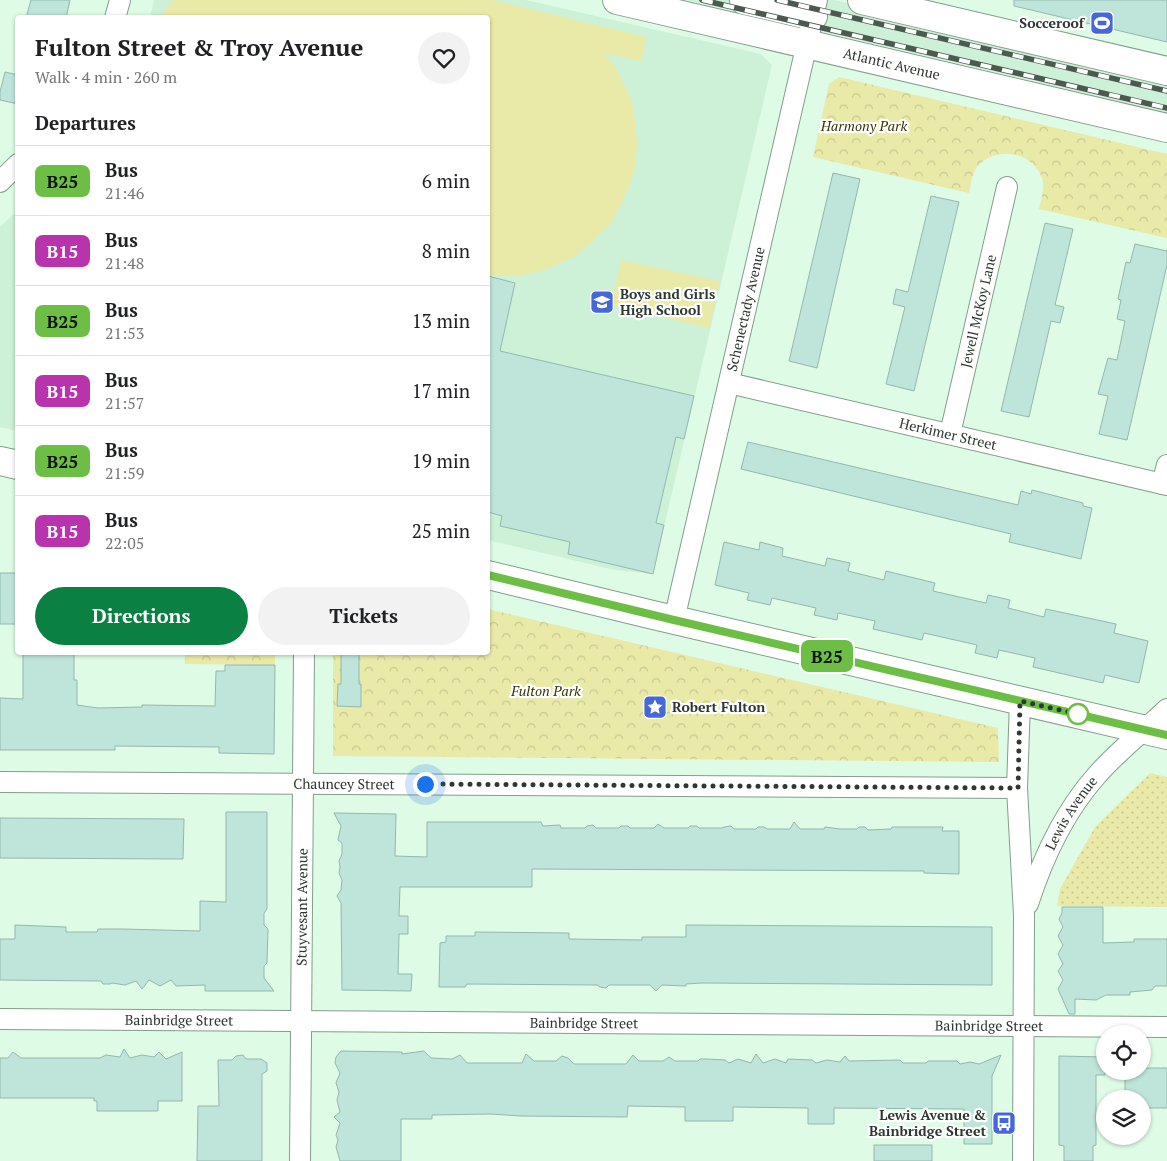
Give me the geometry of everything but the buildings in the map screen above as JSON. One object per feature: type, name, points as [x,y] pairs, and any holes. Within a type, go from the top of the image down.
[{"type":"main road","name":"Atlantic Avenue","points":[[617,0],[1167,128]]},
{"type":"main road","points":[[744,0],[815,8]]},
{"type":"main road","points":[[862,0],[1167,71]]},
{"type":"main road","points":[[0,461],[15,464]]},
{"type":"main road","points":[[490,575],[1156,732]]},
{"type":"street","points":[[116,15],[120,0]]},
{"type":"street","name":"Schenectady Avenue","points":[[674,620],[815,8]]},
{"type":"street","points":[[0,182],[15,167]]},
{"type":"street","name":"Jewell McKoy Lane","points":[[950,434],[1007,187]]},
{"type":"street","name":"Herkimer Street","points":[[729,383],[950,434],[1165,478]]},
{"type":"street","name":"Stuyvesant Avenue","points":[[300,1161],[304,655]]},
{"type":"street","name":"Lewis Avenue","points":[[1020,701],[1018,788],[1024,915],[1023,1161]]},
{"type":"street","name":"Lewis Avenue","points":[[1024,915],[1050,846],[1070,810],[1096,776],[1123,748],[1156,732],[1167,709]]},
{"type":"street","name":"Chauncey Street","points":[[0,782],[1018,788]]},
{"type":"street","name":"Bainbridge Street","points":[[0,1019],[1167,1027]]},
{"type":"shaded area","name":"Boys and Girls High School","points":[[154,0],[526,0],[761,54],[772,65],[653,574],[615,570],[490,540],[490,15],[151,15]]},
{"type":"shaded area","points":[[687,0],[834,0],[1167,78],[1167,112]]},
{"type":"shaded area","points":[[15,213],[15,431],[0,427],[0,227]]},
{"type":"green space","points":[[173,0],[493,0],[646,37],[641,61],[604,53],[615,66],[632,101],[637,141],[636,163],[631,182],[609,226],[576,256],[544,270],[523,275],[490,275],[490,15],[162,15]]},
{"type":"green space","name":"Harmony Park","points":[[839,77],[1167,154],[1167,238],[1039,209],[1043,190],[1042,178],[1030,161],[1011,154],[1001,154],[982,162],[975,170],[969,193],[813,157],[829,84]]},
{"type":"green space","points":[[621,260],[720,281],[709,328],[611,305]]},
{"type":"green space","name":"Fulton Park","points":[[490,609],[998,728],[999,762],[333,756],[333,655],[490,655]]},
{"type":"green space","points":[[185,655],[275,655],[275,665],[185,664]]},
{"type":"green space","points":[[1150,773],[1167,777],[1167,907],[1057,906],[1060,889],[1095,827]]},
{"type":"railway","points":[[702,0],[1167,108]]},
{"type":"railway","points":[[777,0],[1167,91]]},
{"type":"bus line","name":"B25","points":[[490,575],[1167,735]]},
{"type":"place","name":"Socceroof","points":[[1102,23]]},
{"type":"place","name":"Boys and Girls High School","points":[[602,302]]},
{"type":"place","name":"Robert Fulton","points":[[655,707]]},
{"type":"place","name":"Lewis Avenue & Bainbridge Street","points":[[1004,1123]]},
{"type":"route","points":[[425,784],[1018,788],[1020,701],[1078,714]]}]
